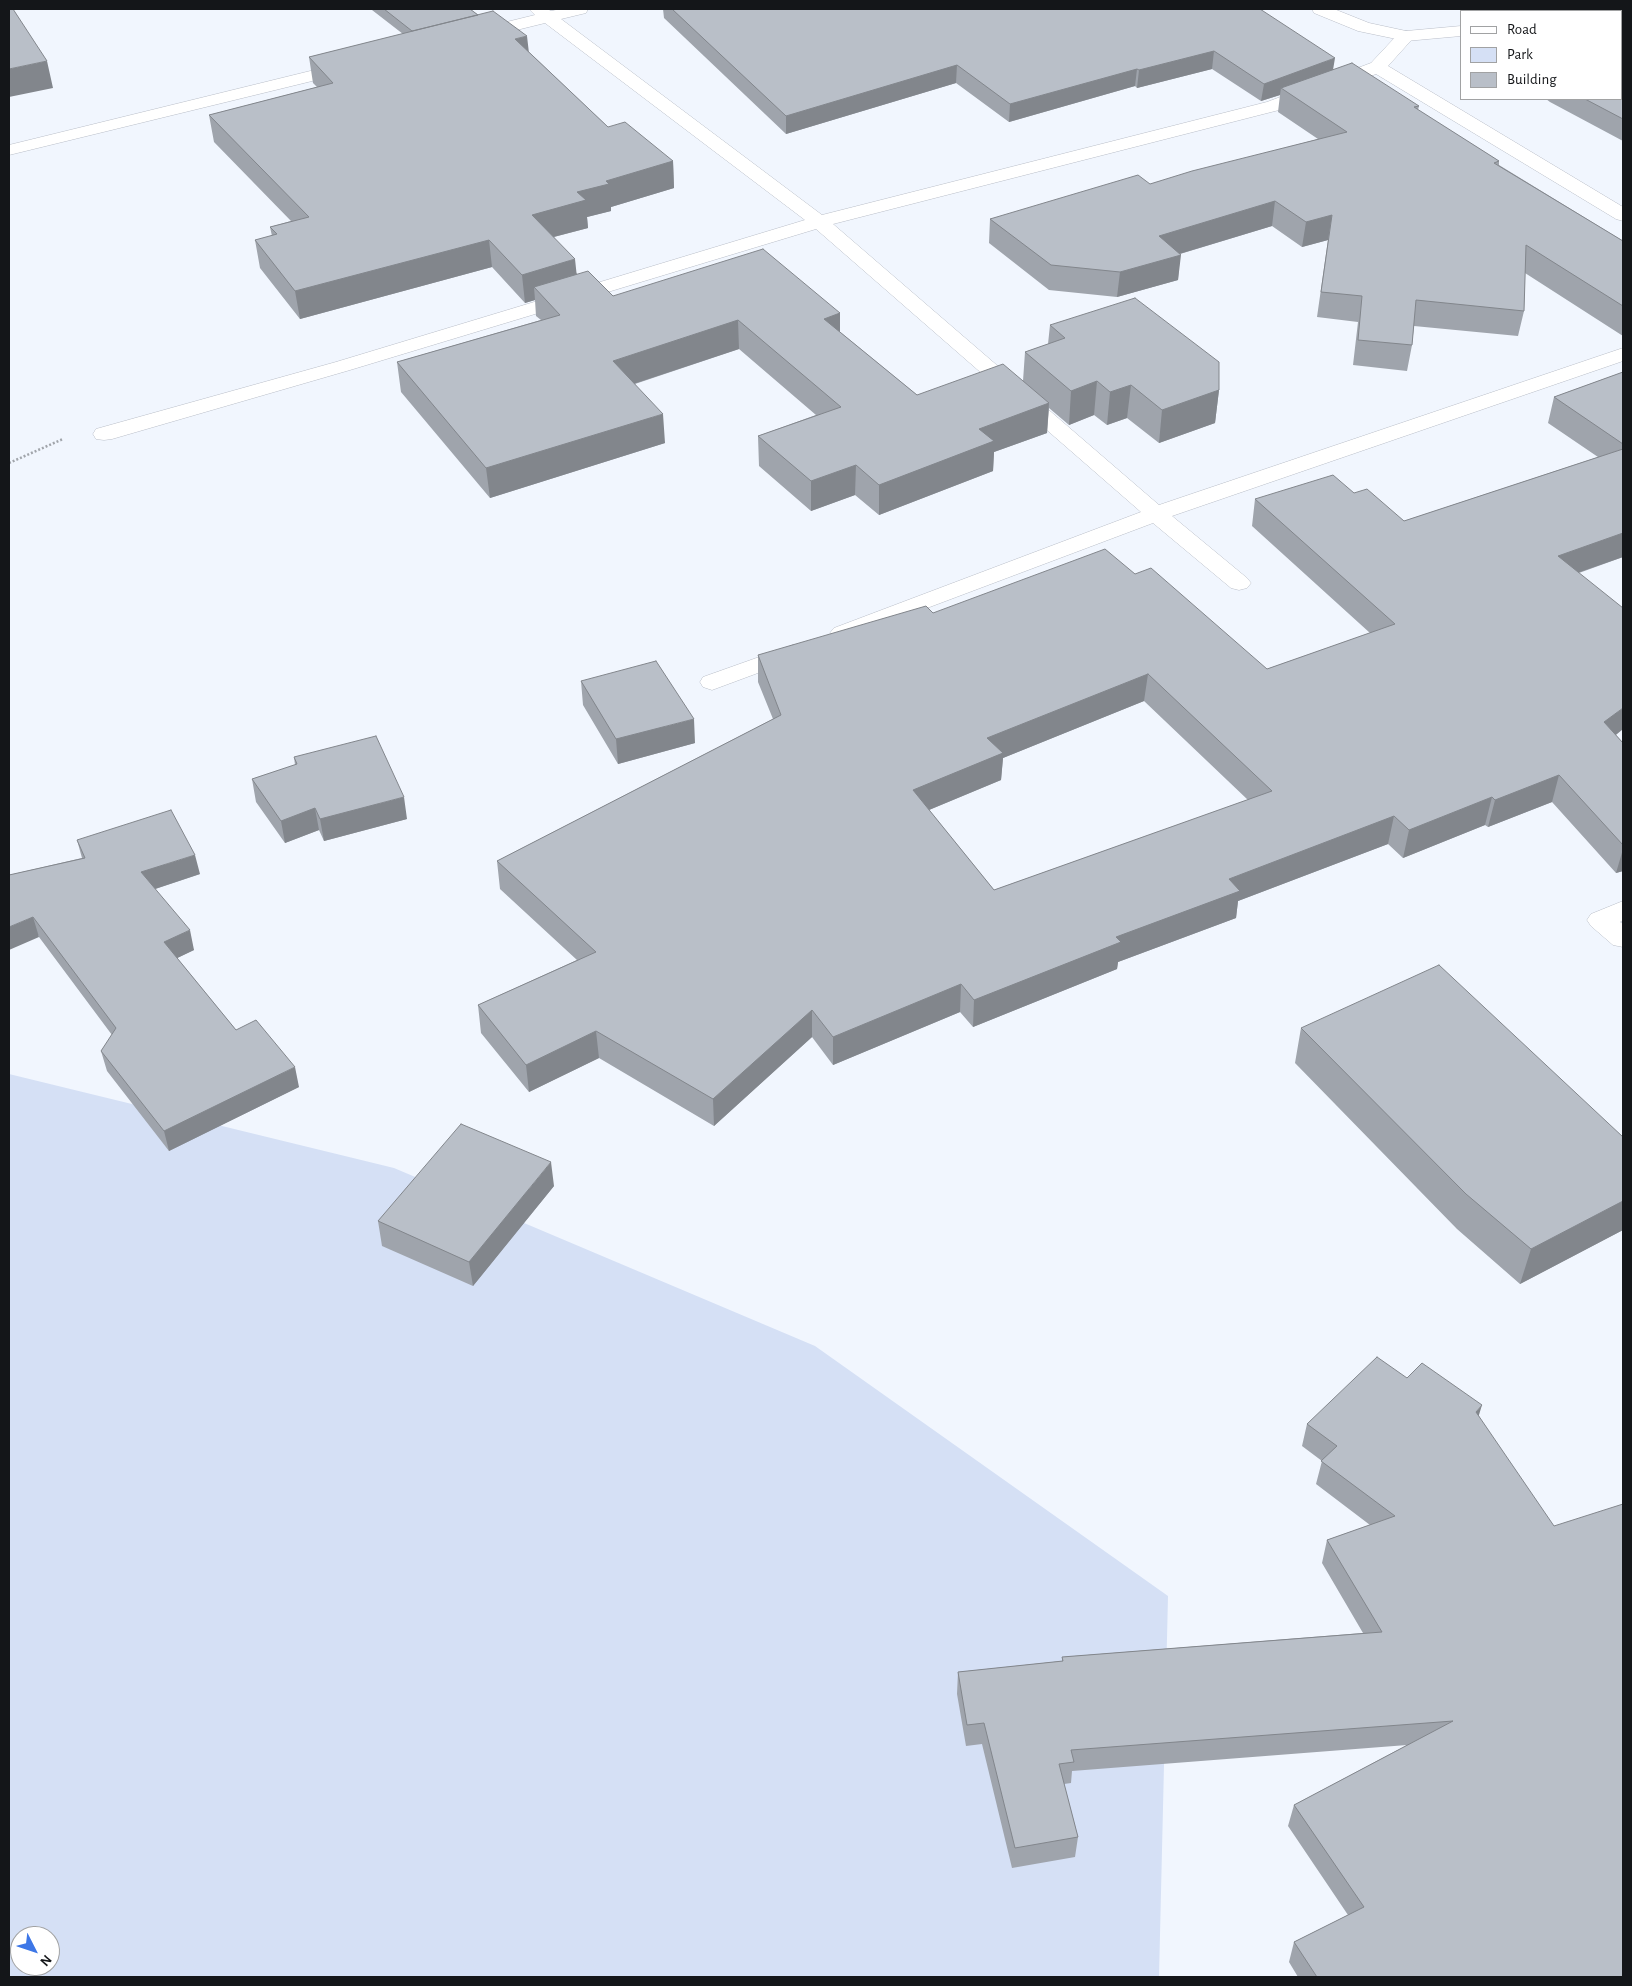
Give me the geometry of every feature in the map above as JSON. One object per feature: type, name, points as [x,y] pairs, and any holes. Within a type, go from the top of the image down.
[{"type":"street","points":[[459,39],[542,13],[580,9]]},
{"type":"street","points":[[1320,9],[1364,28],[1406,36],[1460,31]]},
{"type":"street","points":[[542,13],[820,222],[1156,514],[1239,583]]},
{"type":"street","points":[[104,434],[343,366],[820,222],[1273,106],[1377,67],[1406,36]]},
{"type":"street","points":[[9,150],[362,63]]},
{"type":"street","points":[[1377,67],[1623,215]]},
{"type":"street","points":[[712,682],[1156,514],[1618,362]]},
{"type":"street","points":[[1623,910],[1600,920],[1623,938]]},
{"type":"green space","points":[[9,1074],[394,1168],[815,1346],[1168,1596],[1159,1977],[9,1977]]},
{"type":"building","points":[[9,9],[13,9],[47,61],[9,69]]},
{"type":"building","points":[[384,9],[470,9],[478,15],[412,31]]},
{"type":"building","points":[[672,9],[1260,9],[1335,58],[1264,84],[1214,51],[1137,69],[1010,104],[957,65],[786,116]]},
{"type":"building","points":[[1526,9],[1623,9],[1623,119],[1587,100],[1622,100],[1622,10]]},
{"type":"building","points":[[493,11],[527,36],[515,39],[608,127],[625,122],[673,161],[606,181],[609,184],[577,192],[586,200],[532,215],[575,259],[522,275],[489,240],[295,291],[255,240],[277,234],[270,227],[309,217],[209,115],[333,83],[309,57]]},
{"type":"building","points":[[1352,63],[1419,106],[1414,107],[1499,161],[1494,163],[1623,241],[1623,306],[1526,245],[1524,311],[1416,300],[1412,345],[1358,340],[1362,296],[1321,292],[1332,215],[1306,222],[1275,201],[1159,236],[1181,255],[1120,272],[1051,265],[990,219],[1138,175],[1150,184],[1192,171],[1347,132],[1281,88]]},
{"type":"building","points":[[763,249],[840,313],[824,319],[917,395],[1003,364],[1049,403],[979,429],[994,441],[879,485],[856,465],[811,481],[758,436],[841,407],[738,320],[613,361],[663,414],[486,468],[397,362],[560,315],[534,287],[588,271],[613,296]]},
{"type":"building","points":[[1135,298],[1219,362],[1219,390],[1162,410],[1131,385],[1110,392],[1097,381],[1071,391],[1025,352],[1065,338],[1050,325]]},
{"type":"building","points":[[1623,372],[1623,444],[1554,397]]},
{"type":"building","points":[[1623,449],[1623,533],[1558,556],[1623,608],[1623,708],[1604,722],[1623,743],[1623,845],[1559,775],[1495,800],[1492,797],[1409,830],[1394,816],[1229,879],[1240,891],[1116,937],[1121,942],[974,1000],[961,984],[833,1037],[812,1010],[713,1099],[596,1031],[526,1065],[478,1005],[596,952],[497,861],[781,715],[758,655],[926,606],[933,613],[1105,549],[1135,574],[1151,568],[1267,669],[1395,624],[1255,499],[1333,475],[1354,493],[1367,489],[1404,521]],"holes":[[[1148,674],[1272,791],[994,890],[913,790],[1003,753],[987,738]]]},
{"type":"building","points":[[656,661],[694,719],[616,739],[581,681]]},
{"type":"building","points":[[376,736],[404,797],[320,819],[315,808],[281,821],[252,779],[297,764],[294,757]]},
{"type":"building","points":[[171,810],[195,855],[141,872],[190,930],[164,942],[236,1030],[256,1020],[295,1067],[164,1131],[101,1051],[116,1028],[33,917],[9,927],[9,875],[85,858],[77,840]]},
{"type":"building","points":[[1439,965],[1623,1137],[1623,1201],[1531,1249],[1466,1194],[1301,1028]]},
{"type":"building","points":[[461,1124],[551,1162],[469,1262],[378,1221]]},
{"type":"building","points":[[1377,1357],[1407,1378],[1422,1363],[1482,1405],[1476,1412],[1554,1526],[1623,1504],[1623,1977],[1317,1977],[1294,1942],[1364,1907],[1294,1805],[1453,1721],[1071,1750],[1074,1762],[1059,1764],[1078,1837],[1015,1848],[984,1723],[967,1725],[958,1672],[1063,1661],[1062,1657],[1382,1632],[1327,1540],[1395,1516],[1321,1461],[1337,1446],[1307,1424]]}]
